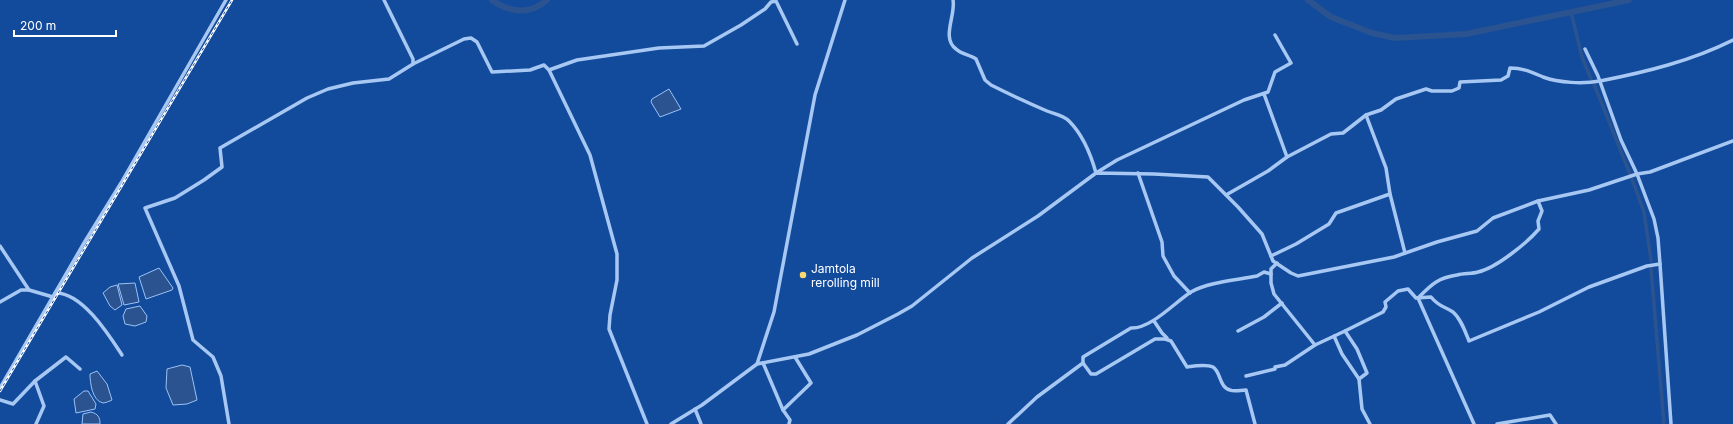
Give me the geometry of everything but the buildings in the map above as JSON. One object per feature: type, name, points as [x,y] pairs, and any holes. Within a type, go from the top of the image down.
[{"type":"street","points":[[0,388],[121,183],[226,0]]},
{"type":"street","points":[[384,0],[413,59],[413,64]]},
{"type":"street","points":[[757,364],[774,312],[815,95],[845,0]]},
{"type":"street","points":[[953,0],[953,12],[949,35],[952,46],[956,50],[976,59],[985,80],[991,85],[1047,111],[1064,117],[1069,121],[1078,133],[1086,148],[1096,173]]},
{"type":"street","points":[[549,70],[577,60],[660,48],[704,46],[741,25],[765,9],[773,1],[776,1],[797,44]]},
{"type":"street","points":[[671,424],[695,409],[757,364],[809,354],[857,335],[912,306],[972,258],[1038,216],[1096,173],[1117,160],[1244,100],[1268,92],[1275,72],[1291,63],[1275,35]]},
{"type":"street","points":[[229,424],[221,376],[213,357],[193,340],[179,286],[145,208],[175,198],[204,180],[222,167],[220,148],[307,98],[328,89],[352,83],[389,79],[413,64],[464,39],[471,38],[477,42],[492,72],[530,70],[544,65],[549,70],[590,155],[617,254],[617,280],[610,315],[610,329],[647,424]]},
{"type":"street","points":[[1226,195],[1268,171],[1287,157],[1331,134],[1343,133],[1366,115],[1381,110],[1396,99],[1426,89],[1432,91],[1452,91],[1459,88],[1460,82],[1501,80],[1508,76],[1510,68],[1521,68],[1544,77],[1554,79],[1592,82],[1600,81],[1671,65],[1718,48],[1733,40]]},
{"type":"street","points":[[1585,49],[1600,81],[1621,140],[1637,174],[1654,219],[1658,238],[1670,424]]},
{"type":"street","points":[[1264,94],[1287,157]]},
{"type":"street","points":[[1366,115],[1386,168],[1390,194],[1405,253]]},
{"type":"street","points":[[1096,173],[1138,173],[1208,177],[1262,234],[1273,261],[1298,276],[1394,257],[1477,231],[1493,218],[1538,201],[1589,190],[1637,174],[1650,172],[1733,141]]},
{"type":"street","points":[[1138,173],[1162,242],[1163,256],[1174,276],[1190,293]]},
{"type":"street","points":[[1271,256],[1296,244],[1329,224],[1336,213],[1390,194]]},
{"type":"street","points":[[1418,298],[1435,281],[1457,275],[1479,272],[1493,266],[1527,241],[1539,229],[1538,221],[1542,211],[1538,201]]},
{"type":"street","points":[[0,246],[29,290]]},
{"type":"street","points":[[1277,264],[1271,269],[1271,283],[1274,294],[1316,345]]},
{"type":"street","points":[[1418,298],[1431,297],[1438,305],[1452,312],[1459,320],[1469,341],[1539,312],[1589,287],[1647,266],[1660,264]]},
{"type":"street","points":[[1169,340],[1165,338],[1155,339],[1096,374],[1091,374],[1088,372],[1083,363],[1083,356],[1131,328],[1136,328],[1154,320],[1190,293],[1200,288],[1257,276],[1264,272],[1271,274]]},
{"type":"street","points":[[1246,376],[1285,365],[1316,345],[1383,312],[1386,307],[1385,302],[1398,291],[1408,289],[1416,298],[1418,298],[1474,424]]},
{"type":"street","points":[[0,302],[21,290],[29,290],[53,297]]},
{"type":"street","points":[[55,293],[67,294],[88,310],[105,329],[122,355]]},
{"type":"street","points":[[1238,331],[1264,317],[1282,303]]},
{"type":"street","points":[[1154,320],[1187,367],[1213,367],[1224,386],[1230,390],[1246,390],[1255,424]]},
{"type":"street","points":[[1345,331],[1357,349],[1367,373],[1359,379]]},
{"type":"street","points":[[1334,336],[1342,354],[1359,379],[1362,409],[1370,424]]},
{"type":"street","points":[[0,400],[13,404],[35,381],[66,357],[80,369]]},
{"type":"street","points":[[783,410],[811,384],[795,357]]},
{"type":"street","points":[[763,363],[783,410],[790,420],[789,424]]},
{"type":"street","points":[[1008,424],[1037,397],[1083,363]]},
{"type":"street","points":[[35,381],[44,406],[36,424]]},
{"type":"street","points":[[695,409],[701,424]]},
{"type":"street","points":[[1497,424],[1550,415],[1556,424]]},
{"type":"water","points":[[669,89],[681,109],[660,117],[651,102],[652,99]]},
{"type":"water","points":[[159,268],[173,288],[172,290],[146,299],[139,277]]},
{"type":"water","points":[[135,283],[139,302],[124,305],[118,284]]},
{"type":"water","points":[[117,285],[122,305],[115,310],[110,306],[103,293],[110,287]]},
{"type":"water","points":[[140,306],[147,316],[146,322],[135,326],[125,324],[123,316],[126,309]]},
{"type":"water","points":[[182,365],[190,367],[197,400],[187,404],[173,405],[166,388],[167,369]]},
{"type":"water","points":[[97,371],[107,384],[112,400],[105,403],[99,402],[96,399],[91,386],[90,374]]},
{"type":"water","points":[[84,391],[88,391],[96,404],[95,409],[76,413],[74,399]]},
{"type":"water","points":[[91,412],[98,416],[100,419],[100,424],[82,424],[83,414]]},
{"type":"waterway","points":[[492,0],[506,8],[513,10],[527,10],[534,8],[547,0]]},
{"type":"waterway","points":[[1308,0],[1331,17],[1372,33],[1395,38],[1466,34],[1629,0]]},
{"type":"waterway","points":[[1571,12],[1582,57],[1591,79]]},
{"type":"waterway","points":[[1594,84],[1630,174]]},
{"type":"waterway","points":[[1632,179],[1644,212],[1651,260]]},
{"type":"waterway","points":[[1651,268],[1664,424]]},
{"type":"railway","points":[[0,391],[232,0]]},
{"type":"place","name":"Jamtola rerolling mill","points":[[803,275]]}]
